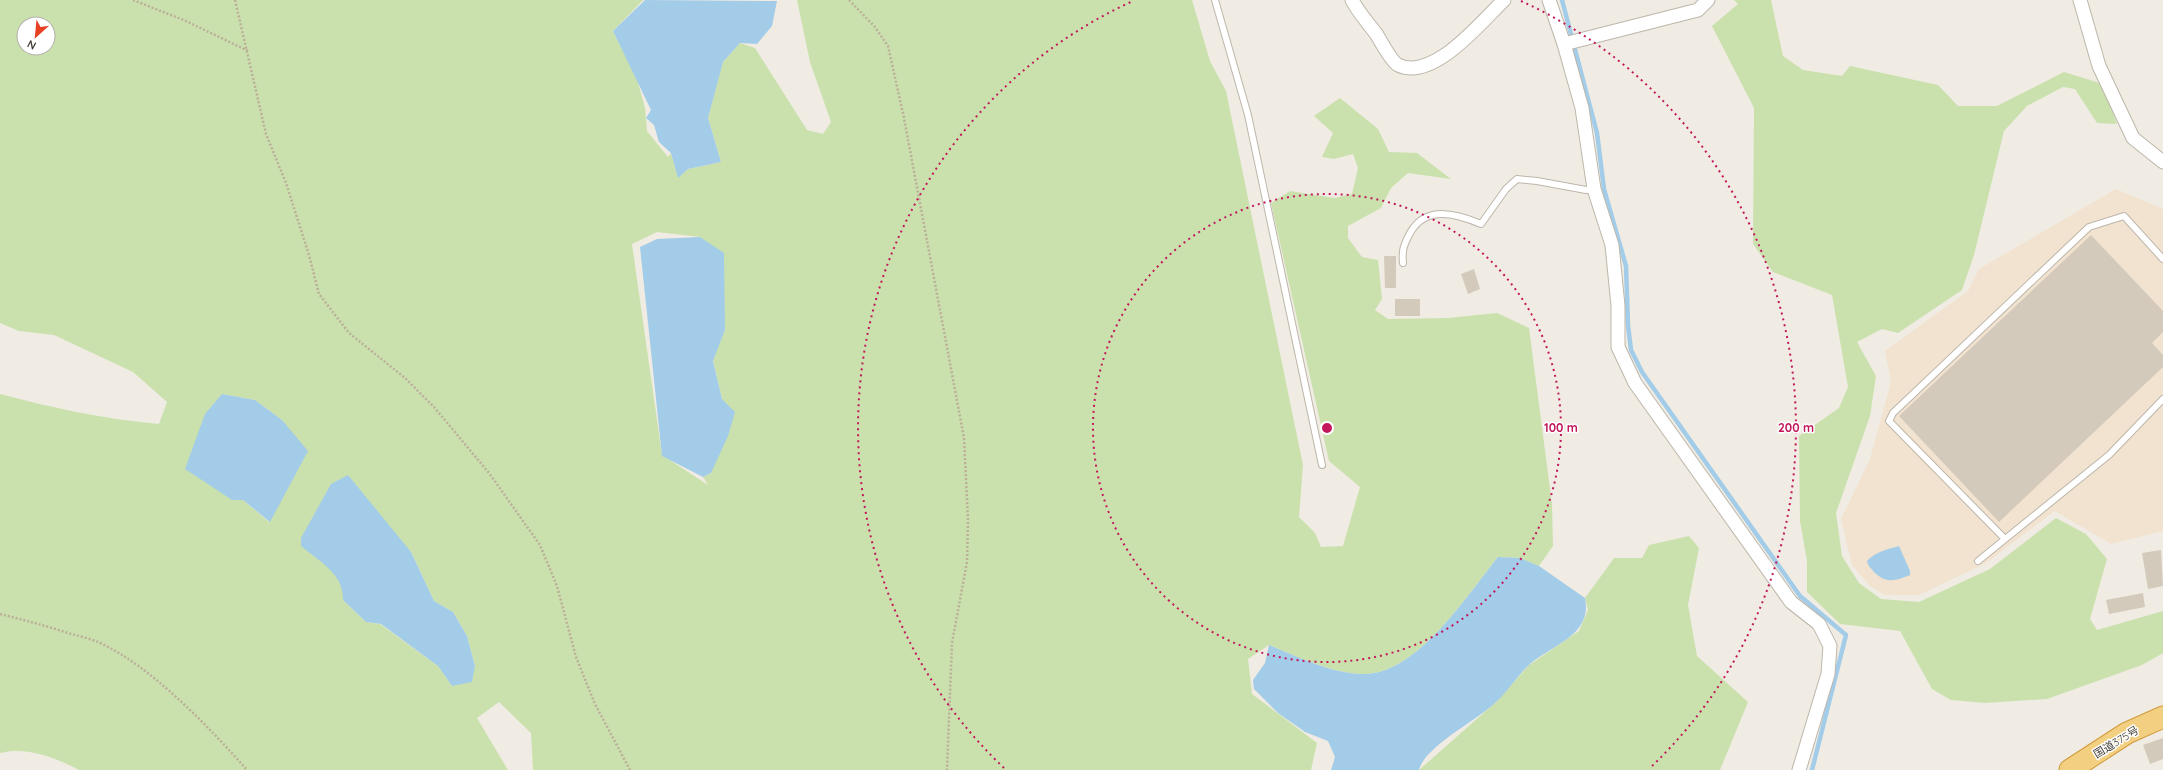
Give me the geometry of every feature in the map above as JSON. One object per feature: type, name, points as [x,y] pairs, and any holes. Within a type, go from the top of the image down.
[{"type":"highway","name":"国道375号","points":[[2070,770],[2127,733],[2163,718]]},
{"type":"street","points":[[1352,0],[1397,64],[1414,69],[1427,66],[1460,43],[1504,0]]},
{"type":"street","points":[[1549,0],[1571,41],[1594,188],[1612,245],[1618,306],[1618,347],[1635,383],[1791,602],[1819,624],[1830,646],[1828,674],[1799,770]]},
{"type":"street","points":[[1571,41],[1698,10],[1708,0]]},
{"type":"street","points":[[2080,0],[2099,66],[2133,138],[2163,162]]},
{"type":"lane","points":[[1215,0],[1248,115],[1322,465]]},
{"type":"lane","points":[[1403,264],[1402,250],[1411,230],[1419,220],[1429,215],[1447,213],[1462,216],[1481,224],[1506,189],[1517,179],[1586,190],[1594,188]]},
{"type":"lane","points":[[2005,539],[1889,421],[1893,413],[2089,227],[2124,216],[2163,259]]},
{"type":"lane","points":[[1978,561],[2109,455],[2163,399]]},
{"type":"path","points":[[133,0],[186,21],[248,51]]},
{"type":"path","points":[[235,0],[266,134],[286,183],[309,255],[319,294],[349,333],[405,378],[434,407],[489,473],[540,545],[557,586],[576,657],[595,704],[630,770]]},
{"type":"path","points":[[849,0],[875,27],[888,46],[904,118],[964,438],[968,520],[967,562],[952,643],[947,770]]},
{"type":"path","points":[[0,614],[34,622],[100,642],[154,678],[215,734],[247,770]]},
{"type":"shaded area","points":[[2116,189],[2163,209],[2163,531],[2111,544],[2055,511],[1986,563],[1919,595],[1885,595],[1870,586],[1852,565],[1841,519],[1870,459],[1891,382],[1885,351],[1968,291],[1979,269]]},
{"type":"green space","points":[[0,0],[643,0],[613,31],[637,79],[645,108],[647,131],[668,157],[671,153],[678,177],[688,169],[721,162],[708,118],[722,63],[740,43],[755,48],[807,130],[823,134],[831,122],[810,62],[797,0],[1192,0],[1210,61],[1226,91],[1303,465],[1299,517],[1315,533],[1321,547],[1343,546],[1360,487],[1329,461],[1271,203],[1290,191],[1335,198],[1352,194],[1358,168],[1353,154],[1334,159],[1322,157],[1333,133],[1314,116],[1340,98],[1378,129],[1389,152],[1417,153],[1451,179],[1408,173],[1391,188],[1381,208],[1348,226],[1348,238],[1362,257],[1378,260],[1382,299],[1375,310],[1388,319],[1448,318],[1497,313],[1529,328],[1552,504],[1553,546],[1539,566],[1520,558],[1498,557],[1440,629],[1422,647],[1404,661],[1384,670],[1365,674],[1340,671],[1316,664],[1269,645],[1248,659],[1252,694],[1317,743],[1311,770],[533,770],[531,733],[499,702],[477,718],[508,770],[79,770],[61,761],[41,754],[20,751],[0,753],[0,394],[79,412],[159,424],[167,402],[133,372],[54,335],[19,331],[0,323]],"holes":[[[657,232],[700,237],[725,330],[713,360],[722,399],[711,473],[703,477],[708,485],[662,455],[632,244]],[[222,394],[255,400],[282,420],[269,522],[243,500]],[[411,552],[434,601],[453,612],[467,636],[475,666],[452,686],[438,666],[380,624],[366,622],[343,600],[344,589],[337,575]]]},
{"type":"green space","points":[[1734,0],[1771,0],[1783,56],[1803,70],[1842,76],[1850,66],[1938,85],[1958,106],[1997,106],[2064,72],[2103,84],[2117,124],[2097,123],[2075,89],[2063,87],[2027,106],[2004,131],[1974,255],[1962,290],[1898,333],[1882,329],[1857,342],[1876,376],[1870,416],[1836,513],[1842,556],[1859,583],[1881,599],[1919,602],[1990,569],[2056,518],[2086,534],[2107,559],[2090,619],[2097,630],[2163,611],[2163,653],[2142,665],[2047,699],[1985,703],[1951,700],[1932,689],[1900,631],[1840,624],[1807,592],[1807,561],[1800,521],[1799,436],[1839,408],[1848,387],[1832,295],[1773,272],[1753,244],[1754,108],[1712,26],[1738,4]]},
{"type":"green space","points":[[1689,536],[1699,548],[1688,605],[1697,656],[1748,702],[1720,770],[1419,770],[1496,702],[1529,665],[1579,631],[1588,610],[1585,598],[1614,558],[1642,558],[1649,545]]},
{"type":"water","points":[[645,0],[777,1],[772,26],[757,44],[740,43],[723,62],[708,118],[721,162],[688,169],[678,178],[671,153],[659,142],[654,125],[646,118],[651,110],[613,31]]},
{"type":"water","points":[[700,237],[724,253],[725,330],[713,361],[722,399],[735,412],[728,436],[711,473],[703,477],[662,456],[640,247],[657,239]]},
{"type":"water","points":[[222,394],[255,400],[282,420],[308,451],[270,522],[243,500],[232,500],[185,469],[205,414]]},
{"type":"water","points":[[348,475],[411,552],[434,601],[453,612],[467,636],[475,666],[472,682],[452,686],[438,666],[381,624],[366,622],[343,600],[342,591],[335,575],[301,546],[301,538],[331,484]]},
{"type":"water","points":[[1899,546],[1910,571],[1910,575],[1896,580],[1887,580],[1878,576],[1869,566],[1867,561],[1878,553]]},
{"type":"water","points":[[1498,557],[1520,558],[1539,566],[1585,598],[1586,611],[1583,622],[1577,631],[1529,665],[1500,698],[1488,709],[1431,752],[1423,761],[1419,770],[1331,770],[1335,757],[1328,741],[1305,732],[1278,713],[1254,689],[1253,680],[1265,663],[1269,645],[1328,668],[1353,673],[1365,674],[1384,670],[1404,661],[1422,647],[1440,629]]},
{"type":"building","points":[[2091,235],[2163,311],[2163,332],[2152,343],[2163,355],[2163,367],[1999,522],[1899,416]]},
{"type":"building","points":[[1384,256],[1396,256],[1396,288],[1385,288]]},
{"type":"building","points":[[1474,269],[1480,289],[1468,294],[1461,274]]},
{"type":"building","points":[[1395,299],[1420,299],[1420,316],[1395,316]]},
{"type":"building","points":[[2161,550],[2163,586],[2148,589],[2142,553]]},
{"type":"building","points":[[2143,593],[2145,607],[2109,614],[2106,600]]},
{"type":"building","points":[[2163,738],[2163,759],[2150,764],[2143,745]]},
{"type":"waterway","points":[[1562,0],[1597,133],[1604,189],[1626,266],[1628,325],[1631,350],[1642,372],[1800,596],[1846,635],[1812,770]]}]
